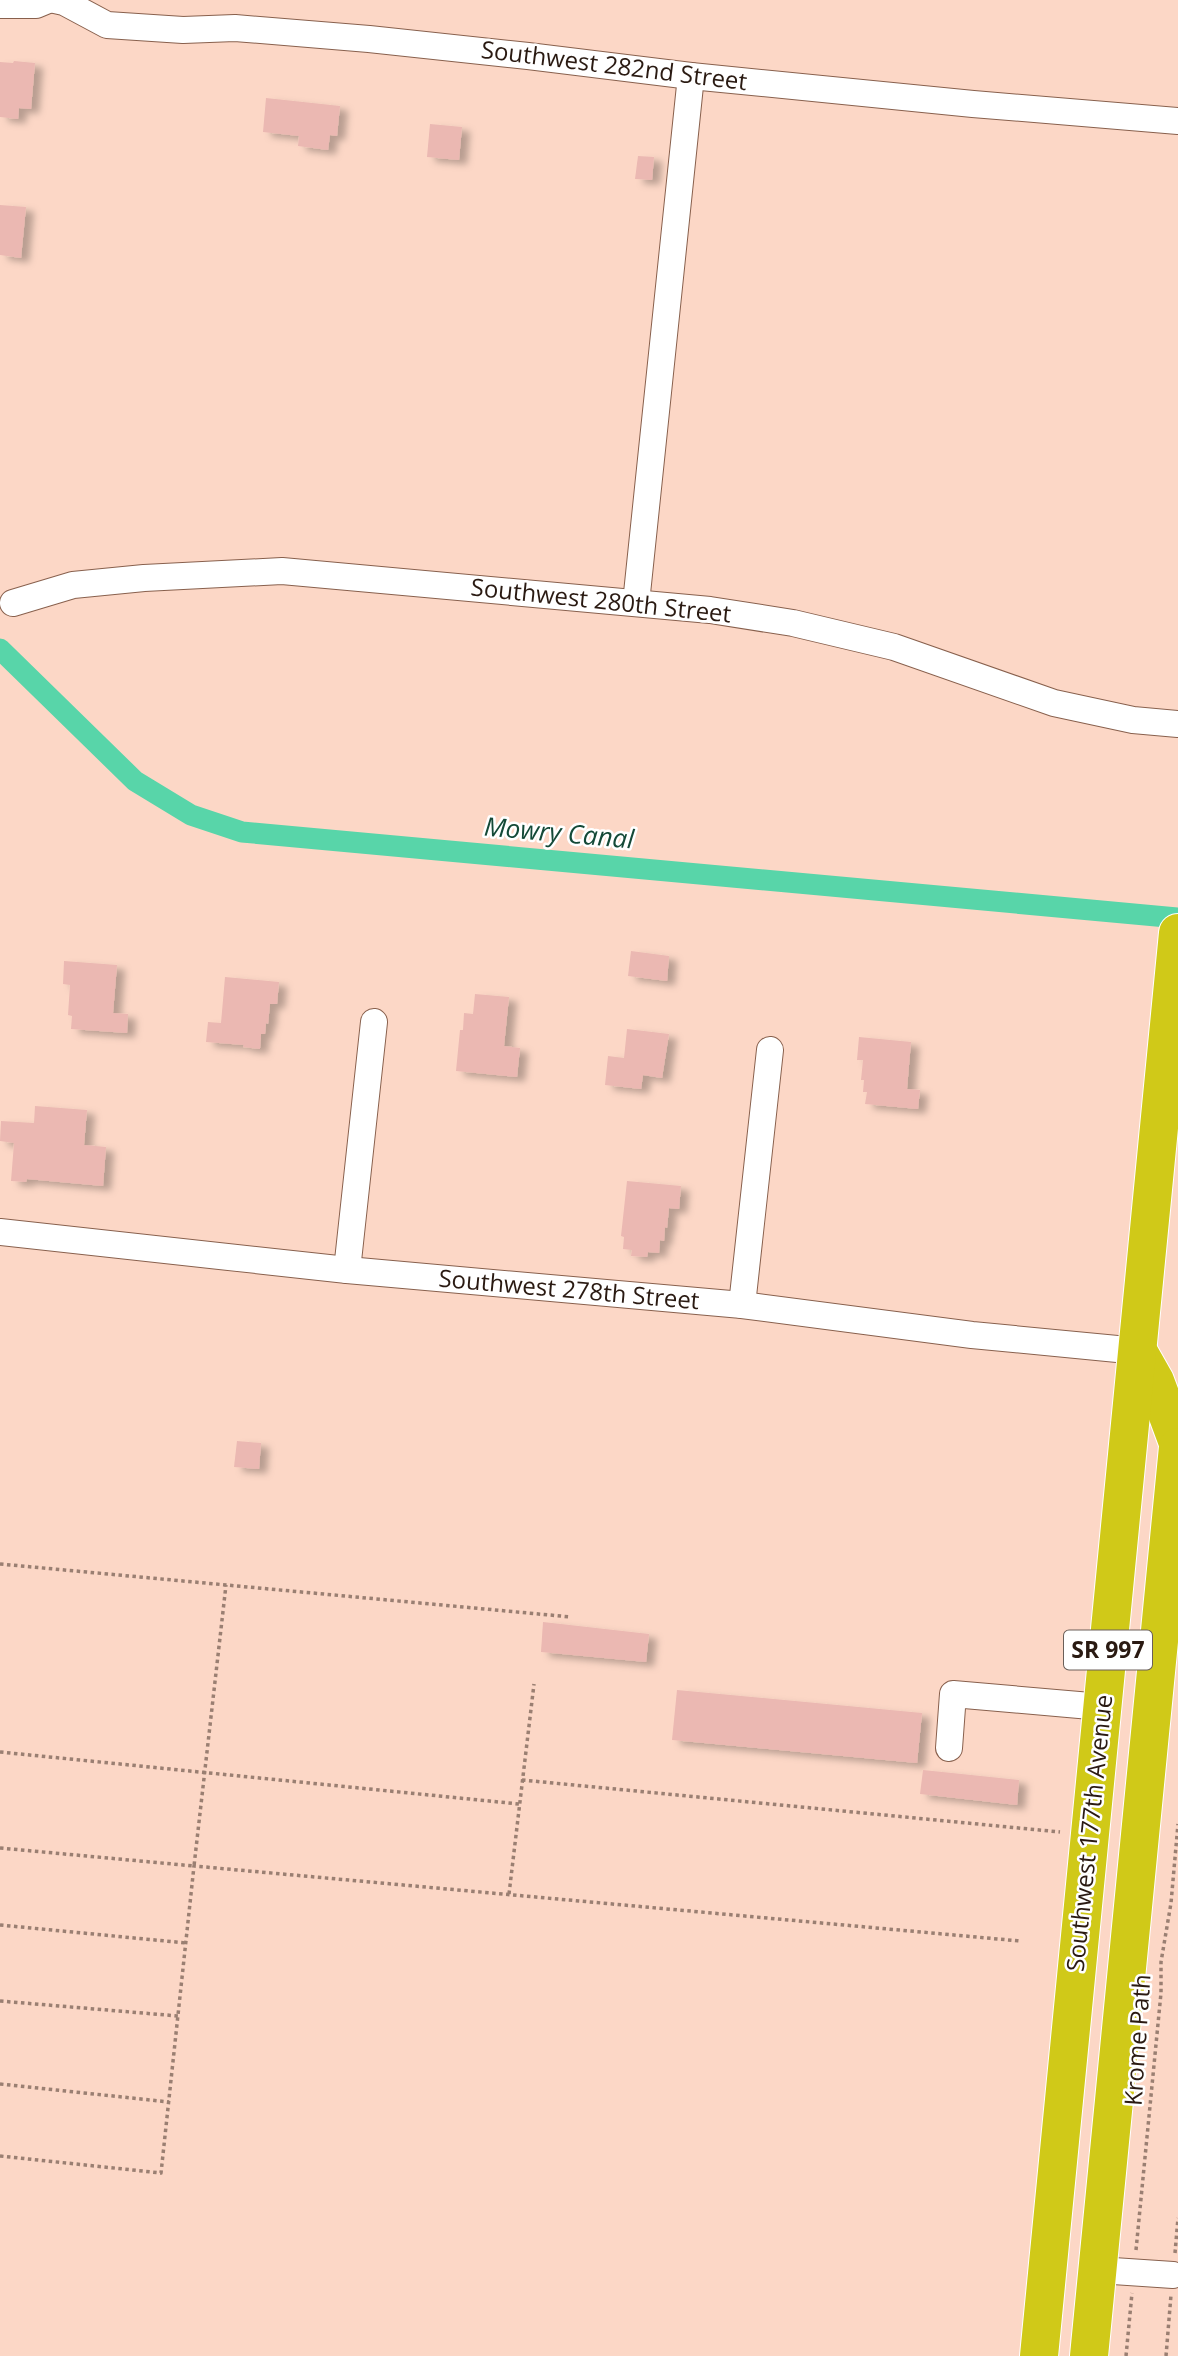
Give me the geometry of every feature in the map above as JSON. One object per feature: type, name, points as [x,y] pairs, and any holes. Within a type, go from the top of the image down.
[{"type":"highway","name":"Southwest 177th Avenue","points":[[1039,2356],[1177,938]]},
{"type":"highway","points":[[1138,1351],[1155,1381],[1178,1445]]},
{"type":"highway","name":"Southwest 177th Avenue","points":[[1089,2356],[1178,1445]]},
{"type":"highway","points":[[1090,1834],[1106,1843],[1120,1861],[1126,1890],[1130,1937]]},
{"type":"street","points":[[0,5],[36,5],[48,0]]},
{"type":"street","name":"Southwest 282nd Street","points":[[55,0],[107,25],[172,29],[235,28],[356,38],[691,76],[960,103],[1178,121]]},
{"type":"street","points":[[636,603],[691,76]]},
{"type":"street","name":"Southwest 280th Street","points":[[13,603],[73,585],[144,578],[282,571],[710,610],[793,623],[894,647],[1054,703],[1133,720],[1178,724]]},
{"type":"street","points":[[347,1270],[374,1023]]},
{"type":"street","points":[[742,1305],[770,1050]]},
{"type":"street","name":"Southwest 278th Street","points":[[0,1232],[347,1270],[742,1305],[972,1335],[1138,1351]]},
{"type":"street","points":[[949,1748],[953,1694],[1102,1707]]},
{"type":"street","points":[[1098,2270],[1173,2275]]},
{"type":"path","points":[[0,1564],[571,1617]]},
{"type":"path","points":[[0,2156],[161,2173],[226,1585]]},
{"type":"path","points":[[509,1894],[534,1684]]},
{"type":"path","points":[[0,1752],[519,1804]]},
{"type":"path","points":[[522,1780],[1090,1834]]},
{"type":"path","name":"Krome Path","points":[[1135,2259],[1161,1993],[1161,1962],[1171,1903],[1178,1824]]},
{"type":"path","points":[[0,1848],[1020,1941]]},
{"type":"path","points":[[0,1925],[186,1943]]},
{"type":"path","points":[[0,2001],[178,2016]]},
{"type":"path","points":[[0,2084],[169,2102]]},
{"type":"path","points":[[1126,2356],[1132,2285]]},
{"type":"building","points":[[0,62],[35,63],[31,109],[19,108],[18,119],[0,117]]},
{"type":"building","points":[[266,98],[340,106],[337,136],[330,135],[328,150],[298,146],[299,136],[263,132]]},
{"type":"building","points":[[430,124],[462,127],[459,160],[427,157]]},
{"type":"building","points":[[638,156],[654,157],[652,180],[635,179]]},
{"type":"building","points":[[0,205],[26,207],[21,258],[0,255]]},
{"type":"building","points":[[631,951],[669,956],[667,981],[628,976]]},
{"type":"building","points":[[64,961],[117,965],[113,1013],[128,1014],[127,1033],[71,1029],[72,1016],[68,1015],[70,985],[63,984]]},
{"type":"building","points":[[225,977],[279,982],[277,1004],[270,1004],[268,1024],[266,1023],[265,1034],[261,1034],[260,1049],[206,1042],[208,1022],[221,1023]]},
{"type":"building","points":[[475,994],[509,997],[504,1046],[520,1048],[517,1077],[456,1071],[464,1013],[473,1014]]},
{"type":"building","points":[[627,1029],[669,1034],[662,1078],[643,1075],[641,1089],[605,1085],[608,1056],[624,1058]]},
{"type":"building","points":[[859,1037],[911,1042],[907,1089],[920,1090],[918,1109],[865,1104],[867,1092],[863,1092],[864,1080],[861,1080],[863,1060],[857,1060]]},
{"type":"building","points":[[35,1106],[87,1110],[84,1145],[106,1147],[103,1186],[27,1179],[26,1182],[11,1181],[14,1143],[0,1141],[1,1121],[34,1123]]},
{"type":"building","points":[[627,1181],[681,1186],[679,1209],[669,1208],[667,1228],[665,1227],[664,1241],[660,1240],[659,1253],[648,1252],[647,1257],[631,1256],[632,1250],[623,1249],[624,1237],[621,1236]]},
{"type":"building","points":[[237,1441],[261,1443],[259,1469],[234,1467]]},
{"type":"building","points":[[543,1622],[649,1634],[646,1662],[541,1652]]},
{"type":"building","points":[[677,1690],[922,1713],[917,1763],[672,1740]]},
{"type":"building","points":[[923,1770],[1019,1780],[1017,1805],[920,1794]]},
{"type":"waterway","name":"Mowry Canal","points":[[0,649],[135,781],[191,815],[242,832],[1178,918]]}]
